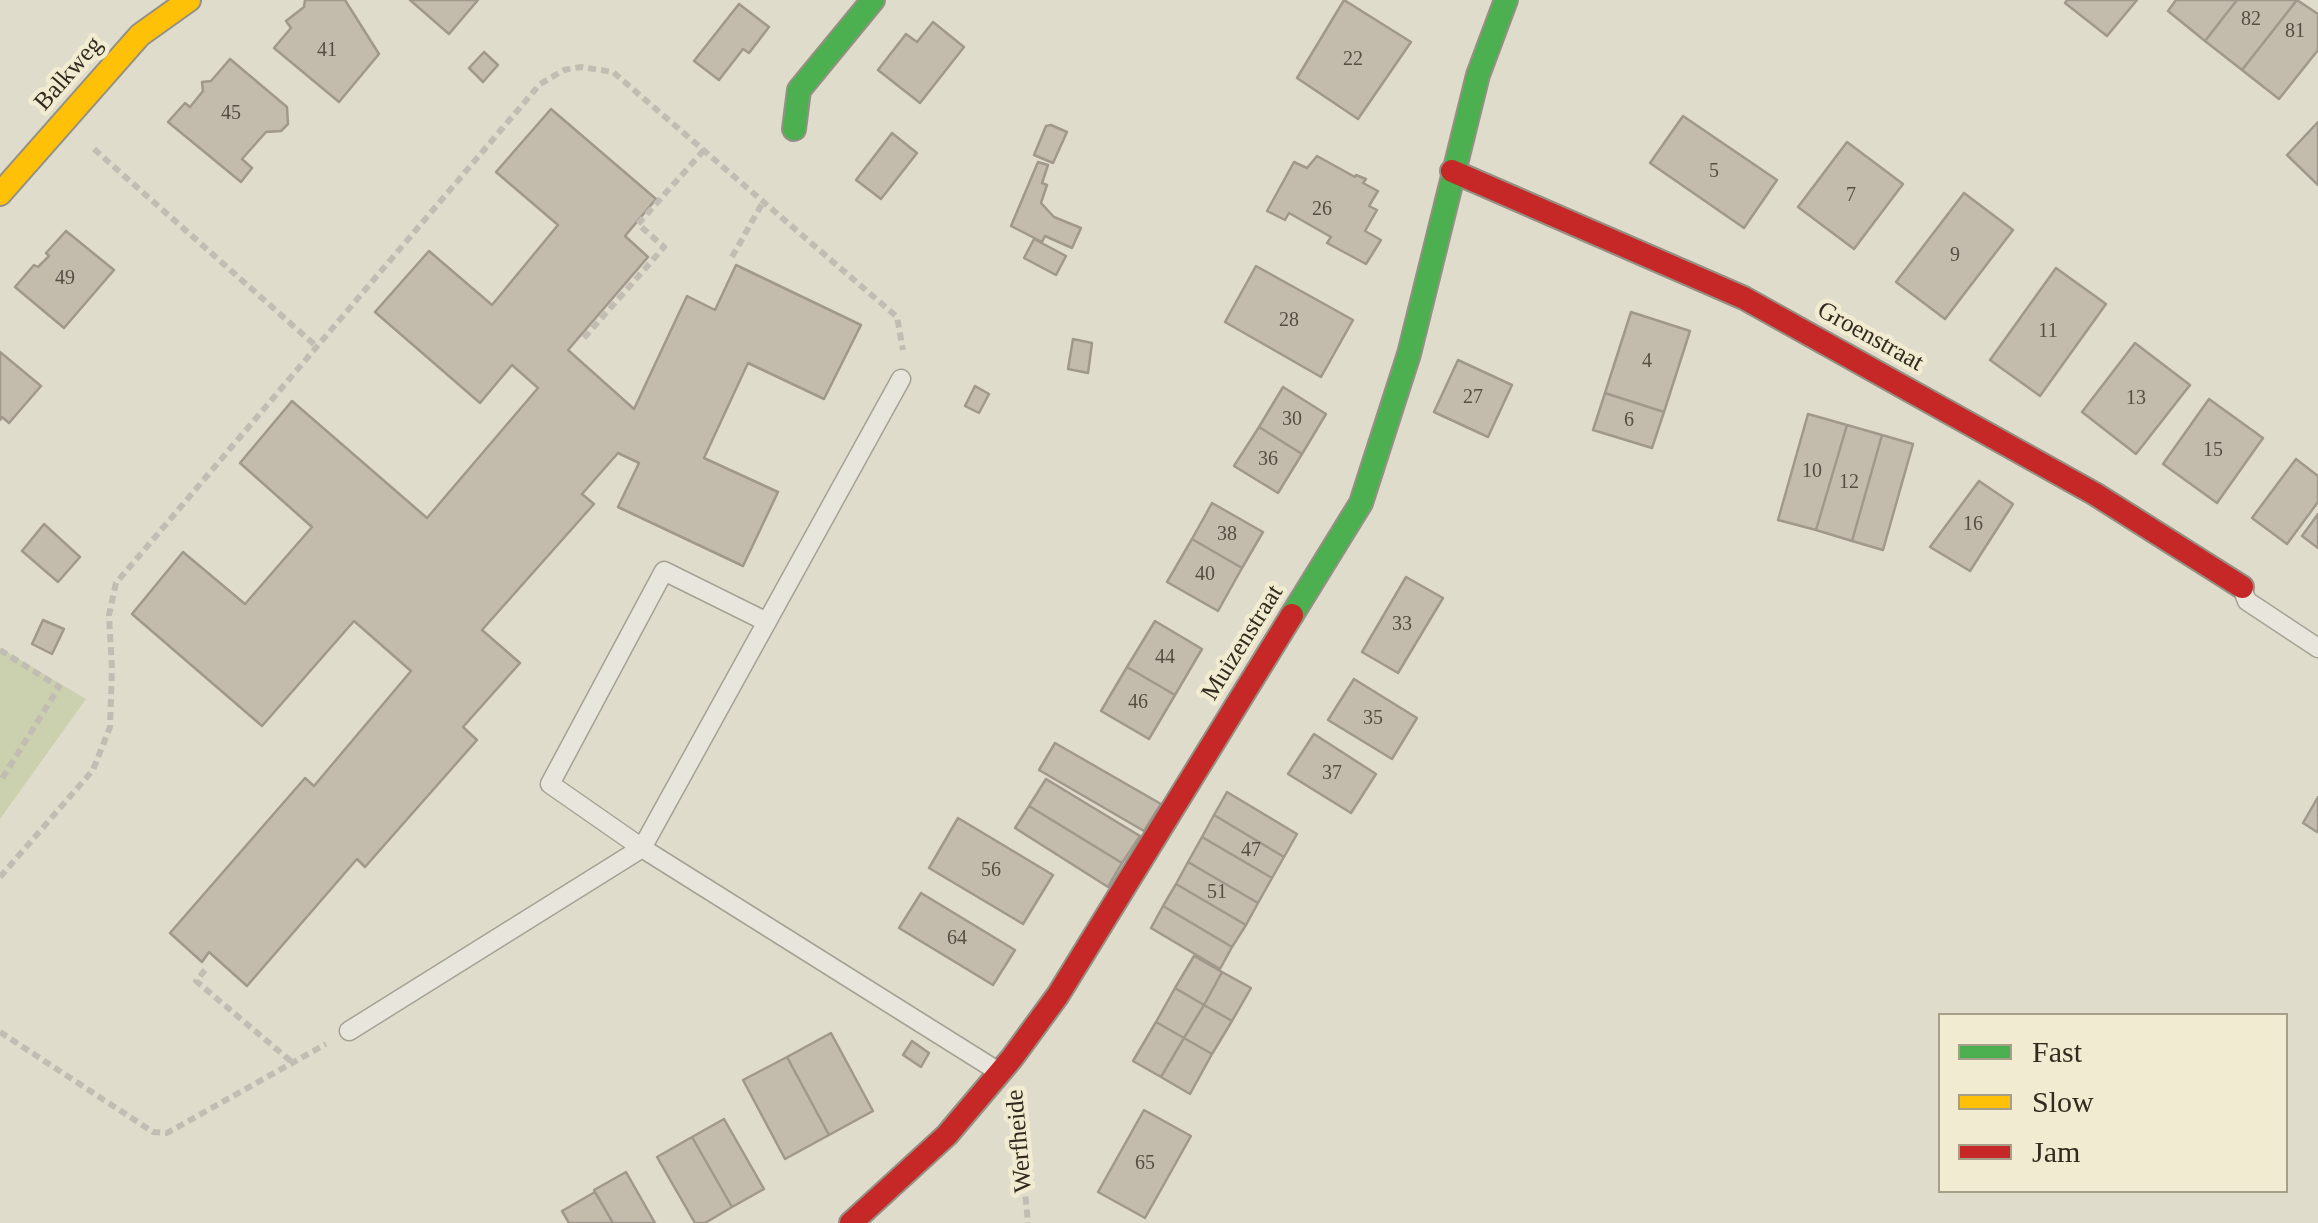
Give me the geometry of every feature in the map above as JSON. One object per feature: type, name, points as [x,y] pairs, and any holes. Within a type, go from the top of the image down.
[{"type":"street","name":"Balkweg","points":[[0,194],[140,35],[189,0]]},
{"type":"street","points":[[794,130],[799,90],[872,0]]},
{"type":"street","name":"Muizenstraat","points":[[852,1223],[947,1134],[1000,1073],[1058,995],[1361,504],[1410,354],[1478,75],[1506,0]]},
{"type":"street","name":"Groenstraat","points":[[1452,172],[1744,298],[2094,494],[2242,587]]},
{"type":"lane","points":[[348,1031],[642,848],[902,378]]},
{"type":"lane","points":[[767,622],[664,571],[550,784],[642,848],[1000,1073]]},
{"type":"lane","points":[[2242,587],[2247,601],[2318,648]]},
{"type":"path","points":[[0,876],[93,770],[110,727],[112,669],[108,614],[116,582],[540,84],[564,70],[580,67],[613,72],[897,317],[903,347],[902,378]]},
{"type":"path","points":[[62,123],[316,346]]},
{"type":"path","points":[[584,338],[664,247],[638,224],[704,150]]},
{"type":"path","points":[[732,257],[763,202]]},
{"type":"path","points":[[0,650],[59,687],[0,782]]},
{"type":"path","points":[[204,970],[196,981],[293,1063]]},
{"type":"path","points":[[0,1032],[154,1132],[166,1133],[348,1031]]},
{"type":"path","name":"Werfheide","points":[[1018,1113],[1028,1223]]},
{"type":"green space","points":[[0,648],[86,699],[0,819]]},
{"type":"building","points":[[305,0],[345,0],[379,54],[339,102],[274,48],[291,28],[286,21],[304,7]]},
{"type":"building","points":[[410,0],[478,0],[449,34]]},
{"type":"building","points":[[1344,0],[1411,42],[1358,119],[1297,78]]},
{"type":"building","points":[[2137,0],[2107,36],[2065,3]]},
{"type":"building","points":[[2176,0],[2237,0],[2205,41],[2168,11]]},
{"type":"building","points":[[2237,0],[2297,0],[2242,70],[2205,41]]},
{"type":"building","points":[[2297,0],[2318,14],[2318,50],[2279,99],[2242,70]]},
{"type":"building","points":[[739,4],[769,27],[749,53],[743,49],[719,80],[694,61]]},
{"type":"building","points":[[933,22],[964,47],[920,103],[878,70],[906,34],[917,42]]},
{"type":"building","points":[[484,52],[498,65],[483,82],[469,68]]},
{"type":"building","points":[[230,59],[287,107],[288,124],[281,131],[266,132],[242,159],[252,168],[241,182],[168,122],[185,103],[190,107],[203,91],[202,82],[211,81]]},
{"type":"building","points":[[551,109],[656,199],[625,236],[648,257],[568,350],[634,409],[687,296],[715,310],[736,265],[861,325],[824,399],[748,363],[704,458],[778,492],[743,566],[618,507],[639,463],[618,453],[582,494],[594,504],[482,630],[520,663],[463,727],[477,740],[365,867],[357,859],[247,986],[209,952],[202,962],[170,933],[305,778],[314,786],[411,671],[354,621],[262,726],[132,614],[183,552],[245,604],[312,527],[240,463],[292,401],[427,518],[538,388],[512,365],[480,403],[375,312],[429,251],[492,305],[558,225],[496,172]]},
{"type":"building","points":[[1683,116],[1777,180],[1744,228],[1650,163]]},
{"type":"building","points":[[2318,122],[2318,185],[2287,155]]},
{"type":"building","points":[[1046,126],[1067,132],[1053,163],[1034,155]]},
{"type":"building","points":[[892,133],[917,153],[881,199],[856,180]]},
{"type":"building","points":[[1847,142],[1903,184],[1854,249],[1798,207]]},
{"type":"building","points":[[1317,156],[1366,179],[1363,183],[1378,191],[1369,206],[1377,210],[1365,231],[1381,240],[1366,264],[1327,243],[1331,237],[1289,213],[1285,220],[1267,211],[1294,162],[1307,168]]},
{"type":"building","points":[[1038,162],[1048,165],[1041,203],[1054,217],[1081,228],[1072,248],[1045,236],[1042,242],[1011,226]]},
{"type":"building","points":[[1964,193],[2013,230],[1945,319],[1896,282]]},
{"type":"building","points":[[66,231],[114,270],[64,328],[15,287],[34,265],[38,267],[49,256],[46,253]]},
{"type":"building","points":[[1034,239],[1066,256],[1056,275],[1024,258]]},
{"type":"building","points":[[1256,266],[1353,320],[1321,377],[1225,322]]},
{"type":"building","points":[[2056,268],[2106,304],[2040,396],[1990,360]]},
{"type":"building","points":[[1631,312],[1690,331],[1664,412],[1605,393]]},
{"type":"building","points":[[1073,339],[1092,343],[1088,373],[1068,369]]},
{"type":"building","points":[[2135,343],[2190,385],[2136,454],[2082,412]]},
{"type":"building","points":[[0,352],[41,386],[9,423],[2,417],[0,420]]},
{"type":"building","points":[[1458,360],[1512,385],[1488,437],[1434,412]]},
{"type":"building","points":[[975,386],[989,394],[979,413],[965,406]]},
{"type":"building","points":[[1283,387],[1326,414],[1302,454],[1259,427]]},
{"type":"building","points":[[1605,393],[1664,412],[1652,448],[1593,430]]},
{"type":"building","points":[[2209,399],[2263,438],[2217,503],[2163,464]]},
{"type":"building","points":[[1808,414],[1847,425],[1816,530],[1778,520]]},
{"type":"building","points":[[1847,425],[1882,435],[1852,541],[1816,530]]},
{"type":"building","points":[[1259,427],[1302,454],[1278,493],[1234,466]]},
{"type":"building","points":[[1882,435],[1913,444],[1883,550],[1852,541]]},
{"type":"building","points":[[2296,459],[2318,476],[2318,502],[2287,544],[2252,518]]},
{"type":"building","points":[[1979,481],[2013,504],[1970,571],[1930,547]]},
{"type":"building","points":[[1212,503],[1263,532],[1242,568],[1192,539]]},
{"type":"building","points":[[2318,514],[2318,548],[2302,536]]},
{"type":"building","points":[[44,524],[80,557],[58,582],[22,551]]},
{"type":"building","points":[[1192,539],[1242,568],[1218,611],[1167,582]]},
{"type":"building","points":[[1406,577],[1443,598],[1398,673],[1362,652]]},
{"type":"building","points":[[43,620],[64,629],[52,654],[32,644]]},
{"type":"building","points":[[1155,621],[1202,649],[1175,695],[1127,667]]},
{"type":"building","points":[[1127,667],[1175,695],[1149,739],[1101,711]]},
{"type":"building","points":[[1354,679],[1417,718],[1392,759],[1328,720]]},
{"type":"building","points":[[1314,734],[1376,774],[1351,813],[1288,774]]},
{"type":"building","points":[[1055,743],[1161,804],[1144,831],[1039,770]]},
{"type":"building","points":[[1046,779],[1140,836],[1122,863],[1029,806]]},
{"type":"building","points":[[1227,792],[1297,834],[1284,857],[1214,815]]},
{"type":"building","points":[[2318,797],[2318,831],[2317,832],[2303,823]]},
{"type":"building","points":[[1029,806],[1122,863],[1108,887],[1015,828]]},
{"type":"building","points":[[1214,815],[1284,857],[1272,878],[1202,837]]},
{"type":"building","points":[[958,818],[1053,875],[1023,924],[929,868]]},
{"type":"building","points":[[1202,837],[1272,878],[1258,903],[1188,862]]},
{"type":"building","points":[[1188,862],[1258,903],[1246,925],[1176,884]]},
{"type":"building","points":[[1176,884],[1246,925],[1232,947],[1163,906]]},
{"type":"building","points":[[921,893],[1015,950],[993,985],[899,928]]},
{"type":"building","points":[[1163,906],[1232,947],[1220,969],[1151,928]]},
{"type":"building","points":[[1194,956],[1222,972],[1204,1005],[1175,988]]},
{"type":"building","points":[[1222,972],[1251,988],[1232,1021],[1204,1005]]},
{"type":"building","points":[[1175,988],[1204,1005],[1184,1038],[1156,1022]]},
{"type":"building","points":[[1204,1005],[1232,1021],[1212,1054],[1184,1038]]},
{"type":"building","points":[[1156,1022],[1184,1038],[1161,1077],[1133,1061]]},
{"type":"building","points":[[831,1033],[873,1111],[829,1135],[787,1057]]},
{"type":"building","points":[[1184,1038],[1212,1054],[1190,1094],[1161,1077]]},
{"type":"building","points":[[912,1041],[929,1053],[921,1067],[903,1055]]},
{"type":"building","points":[[787,1057],[829,1135],[785,1159],[743,1080]]},
{"type":"building","points":[[1144,1110],[1191,1136],[1145,1218],[1098,1192]]},
{"type":"building","points":[[724,1119],[764,1189],[732,1207],[692,1137]]},
{"type":"building","points":[[692,1137],[732,1207],[705,1223],[695,1223],[657,1157]]},
{"type":"building","points":[[626,1172],[655,1223],[613,1223],[594,1190]]},
{"type":"building","points":[[595,1192],[613,1223],[569,1223],[562,1211]]},
{"type":"traffic: fast","points":[[794,129],[799,90],[873,0]]},
{"type":"traffic: fast","points":[[1292,615],[1361,503],[1409,354],[1478,75],[1506,0]]},
{"type":"traffic: slow","points":[[0,194],[140,35],[189,0]]},
{"type":"traffic: jam","points":[[1452,171],[1744,298],[2095,494],[2242,587]]},
{"type":"traffic: jam","points":[[851,1223],[947,1135],[1012,1058],[1058,995],[1292,615]]}]
